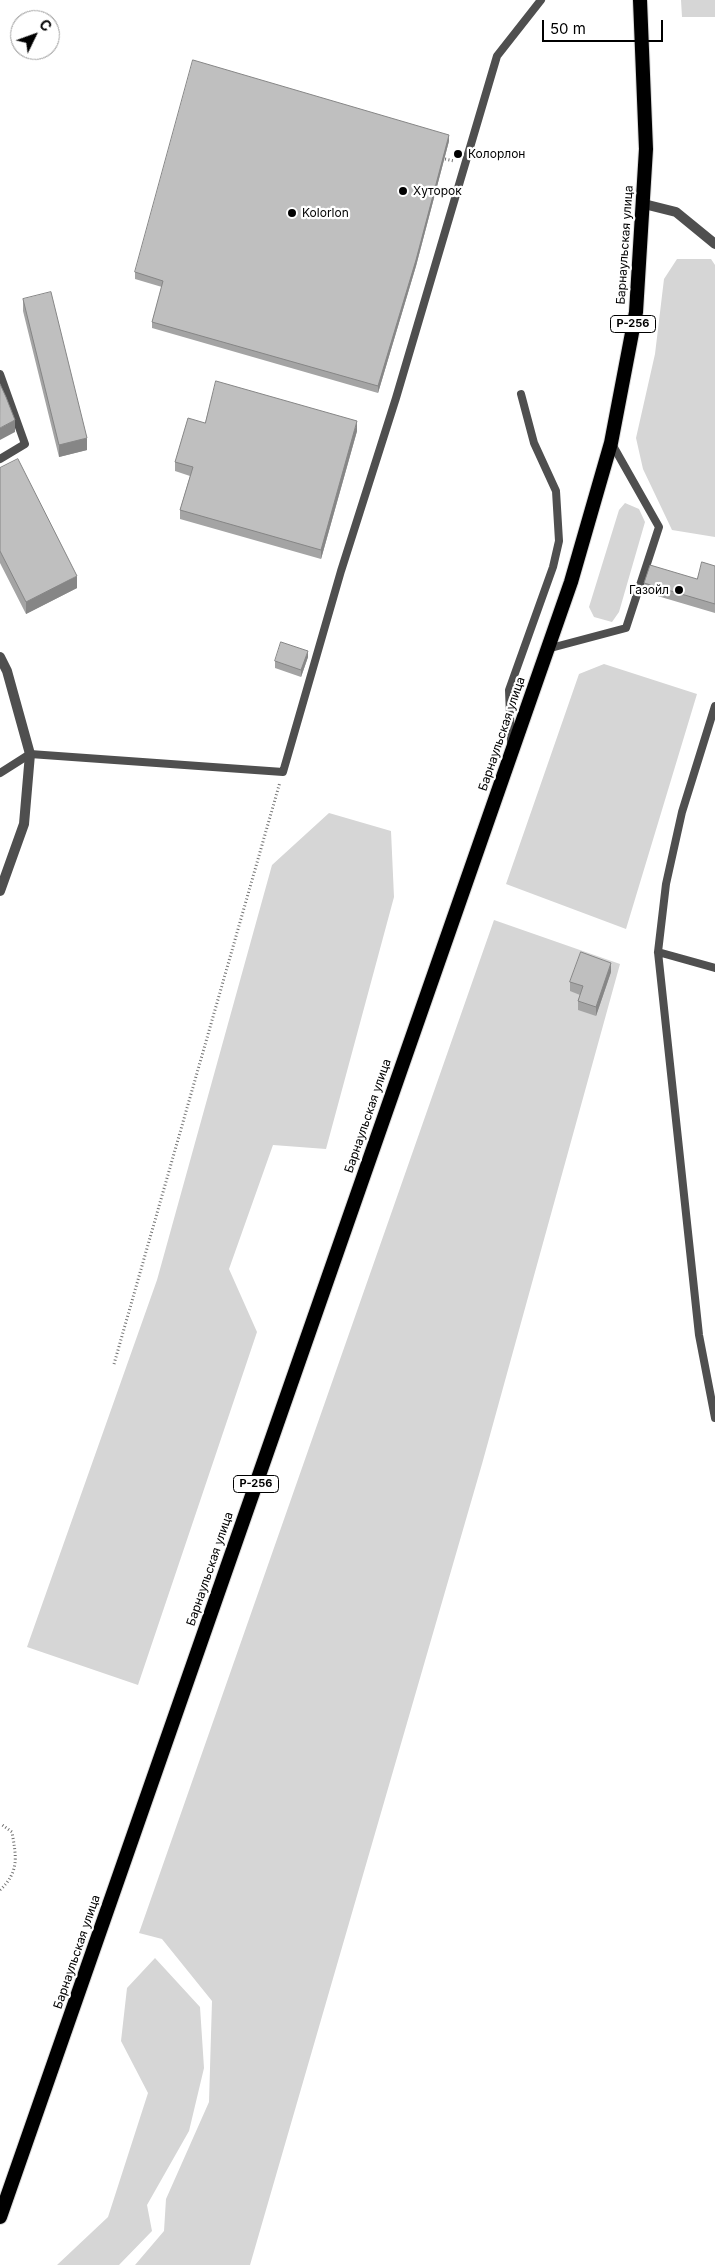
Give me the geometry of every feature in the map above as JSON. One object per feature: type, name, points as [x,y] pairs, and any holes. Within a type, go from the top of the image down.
[{"type":"highway","name":"Барнаульская улица","points":[[0,2218],[574,573],[611,443],[636,312],[644,204],[645,85],[640,0]]},
{"type":"street","points":[[644,204],[676,212],[715,244]]},
{"type":"street","points":[[0,657],[3,672],[30,754],[24,824],[0,891]]},
{"type":"lane","points":[[0,773],[30,754],[283,772],[341,571],[396,398],[494,65],[497,56],[540,0]]},
{"type":"lane","points":[[0,374],[25,444],[0,459]]},
{"type":"lane","points":[[512,750],[509,690],[553,567],[558,541],[556,491],[534,444],[521,394]]},
{"type":"lane","points":[[547,649],[626,628],[659,527],[611,443]]},
{"type":"lane","points":[[715,706],[682,812],[666,884],[658,952],[699,1335],[715,1418]]},
{"type":"lane","points":[[658,952],[715,968]]},
{"type":"path","points":[[114,1364],[283,772]]},
{"type":"path","points":[[0,1890],[6,1884],[17,1864],[12,1832],[1,1824]]},
{"type":"shaded area","points":[[681,0],[715,0],[715,17],[682,17]]},
{"type":"shaded area","points":[[677,259],[711,259],[715,265],[715,537],[672,530],[643,469],[636,438],[655,354],[664,279]]},
{"type":"shaded area","points":[[625,503],[639,509],[645,522],[619,612],[612,622],[594,617],[589,607],[619,510]]},
{"type":"shaded area","points":[[604,664],[697,694],[626,929],[506,884],[579,674]]},
{"type":"shaded area","points":[[329,813],[391,831],[394,897],[326,1149],[273,1145],[229,1269],[257,1332],[138,1685],[27,1647],[157,1280],[272,865]]},
{"type":"shaded area","points":[[494,920],[620,964],[482,1464],[250,2265],[135,2265],[164,2231],[166,2199],[209,2102],[212,2001],[162,1939],[139,1933]]},
{"type":"shaded area","points":[[155,1958],[200,2007],[204,2068],[189,2131],[147,2205],[152,2231],[119,2265],[57,2265],[108,2217],[148,2093],[121,2041],[127,1988]]},
{"type":"building","name":"Kolorlon","points":[[193,60],[449,135],[416,260],[378,386],[152,322],[163,281],[135,272]]},
{"type":"building","points":[[51,292],[87,438],[59,445],[23,299]]},
{"type":"building","points":[[216,381],[357,421],[321,550],[180,510],[193,467],[175,462],[188,418],[205,423]]},
{"type":"building","points":[[0,384],[15,420],[0,428]]},
{"type":"building","points":[[18,459],[77,576],[26,602],[0,551],[0,468]]},
{"type":"building","name":"Газойл","points":[[702,562],[715,566],[715,604],[644,583],[650,565],[697,579]]},
{"type":"building","points":[[281,642],[308,651],[301,670],[275,661]]},
{"type":"building","points":[[581,952],[611,963],[596,1007],[578,1001],[583,986],[570,982]]},
{"type":"place","name":"Колорлон","points":[[458,154]]},
{"type":"place","name":"Хуторок","points":[[403,191]]},
{"type":"place","name":"Kolorlon","points":[[292,213]]},
{"type":"place","name":"Газойл","points":[[679,590]]}]
